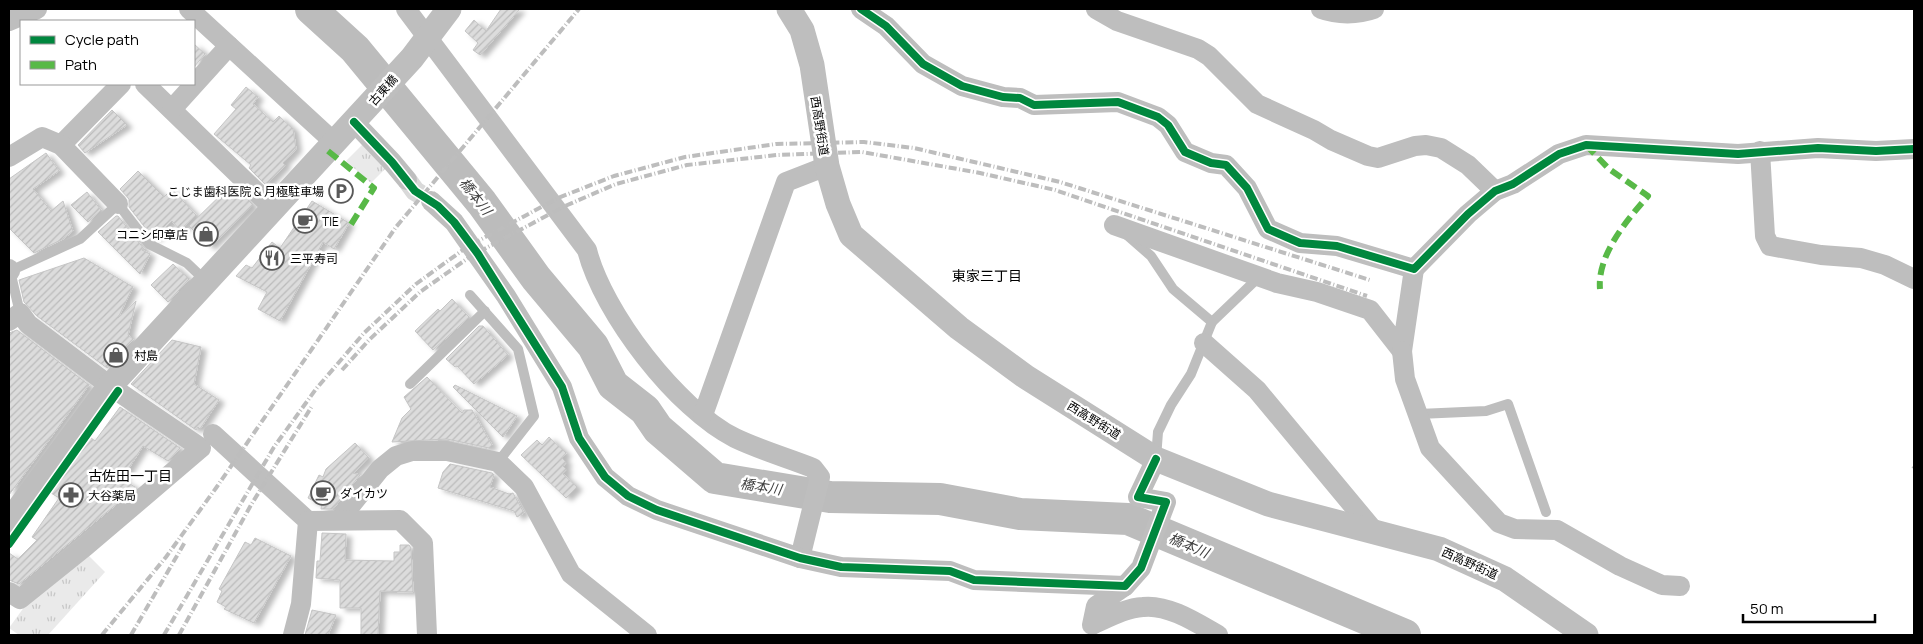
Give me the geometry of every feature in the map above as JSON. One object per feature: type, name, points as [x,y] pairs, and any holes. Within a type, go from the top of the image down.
[{"type":"street","points":[[9,21],[36,9]]},
{"type":"street","points":[[188,9],[335,143]]},
{"type":"street","points":[[406,9],[429,37],[587,250],[593,273],[602,292],[630,337],[684,402],[734,437],[814,468],[820,477],[800,558]]},
{"type":"street","name":"古東橋","points":[[9,522],[110,386],[412,58],[449,9]]},
{"type":"street","name":"西高野街道","points":[[789,9],[802,30],[812,65],[827,166],[838,204],[851,235],[959,328],[1026,377],[1156,459],[1268,504],[1439,549],[1505,579],[1586,635]]},
{"type":"street","points":[[861,9],[886,26],[923,64],[962,86],[1003,97],[1020,98],[1034,105],[1118,102],[1158,117],[1168,125],[1185,152],[1211,163],[1226,166],[1237,177],[1247,188],[1268,229],[1300,242],[1337,246],[1414,270]]},
{"type":"street","points":[[1096,9],[1117,21],[1198,49],[1209,56],[1257,104],[1314,130],[1331,140],[1368,156],[1378,158],[1415,146],[1426,145],[1441,148],[1468,166],[1495,191]]},
{"type":"street","points":[[1321,9],[1332,13],[1365,13],[1374,9]]},
{"type":"street","points":[[195,84],[229,46]]},
{"type":"street","points":[[61,145],[120,85]]},
{"type":"street","points":[[146,85],[274,209]]},
{"type":"street","points":[[172,109],[194,85]]},
{"type":"street","points":[[354,122],[407,180]]},
{"type":"street","points":[[9,157],[42,137],[61,145],[118,204]]},
{"type":"street","points":[[1680,586],[1662,585],[1620,566],[1557,530],[1515,529],[1499,523],[1445,466],[1430,448],[1405,378],[1402,351],[1414,270],[1468,214],[1495,191],[1514,184],[1559,154],[1586,145],[1738,154],[1818,148],[1876,151],[1914,149]]},
{"type":"street","points":[[1760,151],[1765,236],[1770,246],[1820,255],[1861,258],[1885,265],[1914,279]]},
{"type":"street","points":[[703,415],[786,182],[827,166]]},
{"type":"street","points":[[431,201],[454,222],[506,296],[562,387],[578,438],[605,477],[628,496],[657,510],[800,558],[841,567],[950,571],[974,580],[1126,586]]},
{"type":"street","points":[[1114,225],[1259,277],[1317,292],[1370,310],[1402,351]]},
{"type":"street","points":[[9,592],[20,599],[86,546],[200,448],[110,386],[28,324],[15,317]]},
{"type":"street","points":[[1204,343],[1257,390],[1375,532]]},
{"type":"street","points":[[213,434],[308,521],[400,520],[423,543],[427,635]]},
{"type":"street","points":[[339,520],[380,469],[396,456],[412,451],[447,451],[498,462],[524,486],[571,574],[647,635]]},
{"type":"street","points":[[1156,459],[1138,497],[1166,502],[1141,568],[1126,586],[1096,606],[1092,625],[1122,612],[1143,606],[1159,608],[1191,620],[1218,635]]},
{"type":"street","points":[[293,635],[301,604],[308,521]]},
{"type":"lane","points":[[15,317],[9,270],[80,239],[118,204],[149,244],[187,262],[207,282]]},
{"type":"lane","points":[[1114,225],[1151,256],[1174,289],[1212,322]]},
{"type":"lane","points":[[1156,459],[1158,432],[1171,405],[1191,374],[1212,322],[1259,277]]},
{"type":"lane","points":[[470,295],[518,349],[534,416],[498,462]]},
{"type":"lane","points":[[410,384],[484,311]]},
{"type":"lane","points":[[1419,414],[1486,411],[1508,404],[1546,512]]},
{"type":"green space","points":[[365,142],[389,165],[371,183],[346,161]]},
{"type":"green space","points":[[86,553],[105,572],[48,635],[19,635],[9,628],[30,599]]},
{"type":"building","points":[[501,9],[520,9],[480,55],[473,50],[478,43],[465,31],[474,20],[486,31]]},
{"type":"building","points":[[195,45],[205,54],[195,66]]},
{"type":"building","points":[[246,87],[258,97],[253,104],[273,122],[279,116],[293,129],[296,149],[283,163],[285,165],[266,185],[249,168],[251,165],[214,134],[236,109],[231,105]]},
{"type":"building","points":[[112,110],[127,125],[85,153],[78,145]]},
{"type":"building","points":[[46,153],[59,171],[33,189],[51,211],[63,201],[73,231],[63,239],[34,253],[9,228],[9,179]]},
{"type":"building","points":[[138,171],[164,197],[172,189],[196,215],[180,230],[172,221],[154,239],[129,207],[129,199],[120,189]]},
{"type":"building","points":[[232,184],[253,205],[210,247],[189,226]]},
{"type":"building","points":[[87,192],[101,210],[88,222],[71,205]]},
{"type":"building","points":[[312,201],[349,223],[334,249],[323,242],[280,321],[258,309],[267,292],[236,276],[246,265],[252,268],[272,242],[280,248]]},
{"type":"building","points":[[118,216],[144,249],[142,250],[150,254],[140,274],[98,232]]},
{"type":"building","points":[[84,258],[133,287],[118,318],[136,301],[128,335],[133,339],[107,368],[37,316],[24,302],[19,280]]},
{"type":"building","points":[[173,264],[189,279],[168,302],[151,285]]},
{"type":"building","points":[[452,299],[469,317],[433,350],[415,331],[438,309],[440,311]]},
{"type":"building","points":[[479,326],[483,326],[508,355],[474,384],[457,366],[455,367],[446,359]]},
{"type":"building","points":[[17,330],[89,385],[9,495],[9,333]]},
{"type":"building","points":[[172,340],[201,347],[194,384],[219,400],[200,429],[198,427],[196,430],[131,384]]},
{"type":"building","points":[[427,377],[462,413],[464,410],[472,410],[492,445],[489,448],[447,439],[392,442],[402,418],[411,409],[404,397]]},
{"type":"building","points":[[455,385],[517,416],[503,437],[453,387]]},
{"type":"building","points":[[120,407],[180,448],[168,461],[143,446],[122,479],[135,487],[134,490],[19,584],[9,580],[9,553],[18,559],[37,540],[32,537],[59,498],[51,493],[90,437],[95,441]]},
{"type":"building","points":[[549,437],[566,453],[562,458],[567,463],[563,466],[567,470],[563,474],[577,487],[566,498],[521,455],[537,440],[542,445]]},
{"type":"building","points":[[355,443],[369,458],[353,473],[360,475],[333,509],[321,509],[322,500],[319,504],[308,498],[319,475],[323,477],[326,469]]},
{"type":"building","points":[[450,464],[492,473],[494,475],[490,487],[509,494],[513,493],[524,513],[517,517],[514,511],[438,488],[443,472]]},
{"type":"building","points":[[322,533],[346,534],[345,560],[394,561],[394,552],[400,552],[400,545],[409,545],[411,548],[413,592],[380,591],[378,635],[361,635],[361,608],[340,608],[340,580],[316,578],[317,561],[320,561]]},
{"type":"building","points":[[255,538],[291,556],[254,623],[224,609],[226,607],[217,602],[222,591],[219,589],[245,542],[251,545]]},
{"type":"building","points":[[312,610],[336,615],[328,635],[305,635]]},
{"type":"waterway","name":"橋本川","points":[[311,9],[355,49],[482,203],[536,278],[593,346],[613,385],[645,410],[658,429],[715,478],[830,497],[940,499],[1020,514],[1128,519],[1405,635]]},
{"type":"tunnel","points":[[407,180],[415,191],[431,201]]},
{"type":"railway","points":[[102,635],[166,557],[216,488],[396,227],[579,9]]},
{"type":"railway","points":[[164,635],[274,447],[316,389],[364,333],[416,284],[467,247],[558,198],[614,176],[685,157],[776,144],[864,142],[914,148],[1060,182],[1370,280]]},
{"type":"railway","points":[[342,370],[369,340],[420,292],[471,256],[565,206],[616,184],[687,165],[777,155],[862,152],[980,173],[1055,190],[1367,296]]},
{"type":"railway","points":[[179,635],[251,505],[312,406]]},
{"type":"railway","points":[[131,635],[185,542]]},
{"type":"marked path","points":[[1586,145],[1609,169],[1648,196],[1631,216],[1608,251],[1600,276],[1600,289]]},
{"type":"marked path","points":[[328,151],[374,188],[350,226]]},
{"type":"cycle path","points":[[861,9],[886,26],[923,64],[962,86],[1003,97],[1020,98],[1034,105],[1118,102],[1158,117],[1168,125],[1185,152],[1211,163],[1226,165],[1247,188],[1268,229],[1300,243],[1337,246],[1414,269],[1468,214],[1495,191],[1513,184],[1559,154],[1586,145],[1738,154],[1818,148],[1876,151],[1914,149]]},
{"type":"cycle path","points":[[354,122],[392,162],[415,191],[438,206],[454,222],[478,254],[562,387],[579,438],[605,477],[628,496],[657,510],[800,558],[841,567],[950,571],[974,580],[1125,586],[1141,568],[1166,502],[1138,497],[1156,459]]},
{"type":"cycle path","points":[[9,544],[118,391]]},
{"type":"place","name":"こじま歯科医院 & 月極駐車場","points":[[341,191]]},
{"type":"place","name":"TIE","points":[[305,221]]},
{"type":"place","name":"コニシ印章店","points":[[206,234]]},
{"type":"place","name":"三平寿司","points":[[272,258]]},
{"type":"place","name":"村島","points":[[116,355]]},
{"type":"place","name":"ダイカツ","points":[[323,493]]},
{"type":"place","name":"大谷薬局","points":[[71,495]]},
{"type":"district","name":"東家三丁目","points":[[987,275]]},
{"type":"district","name":"古佐田一丁目","points":[[130,475]]}]
